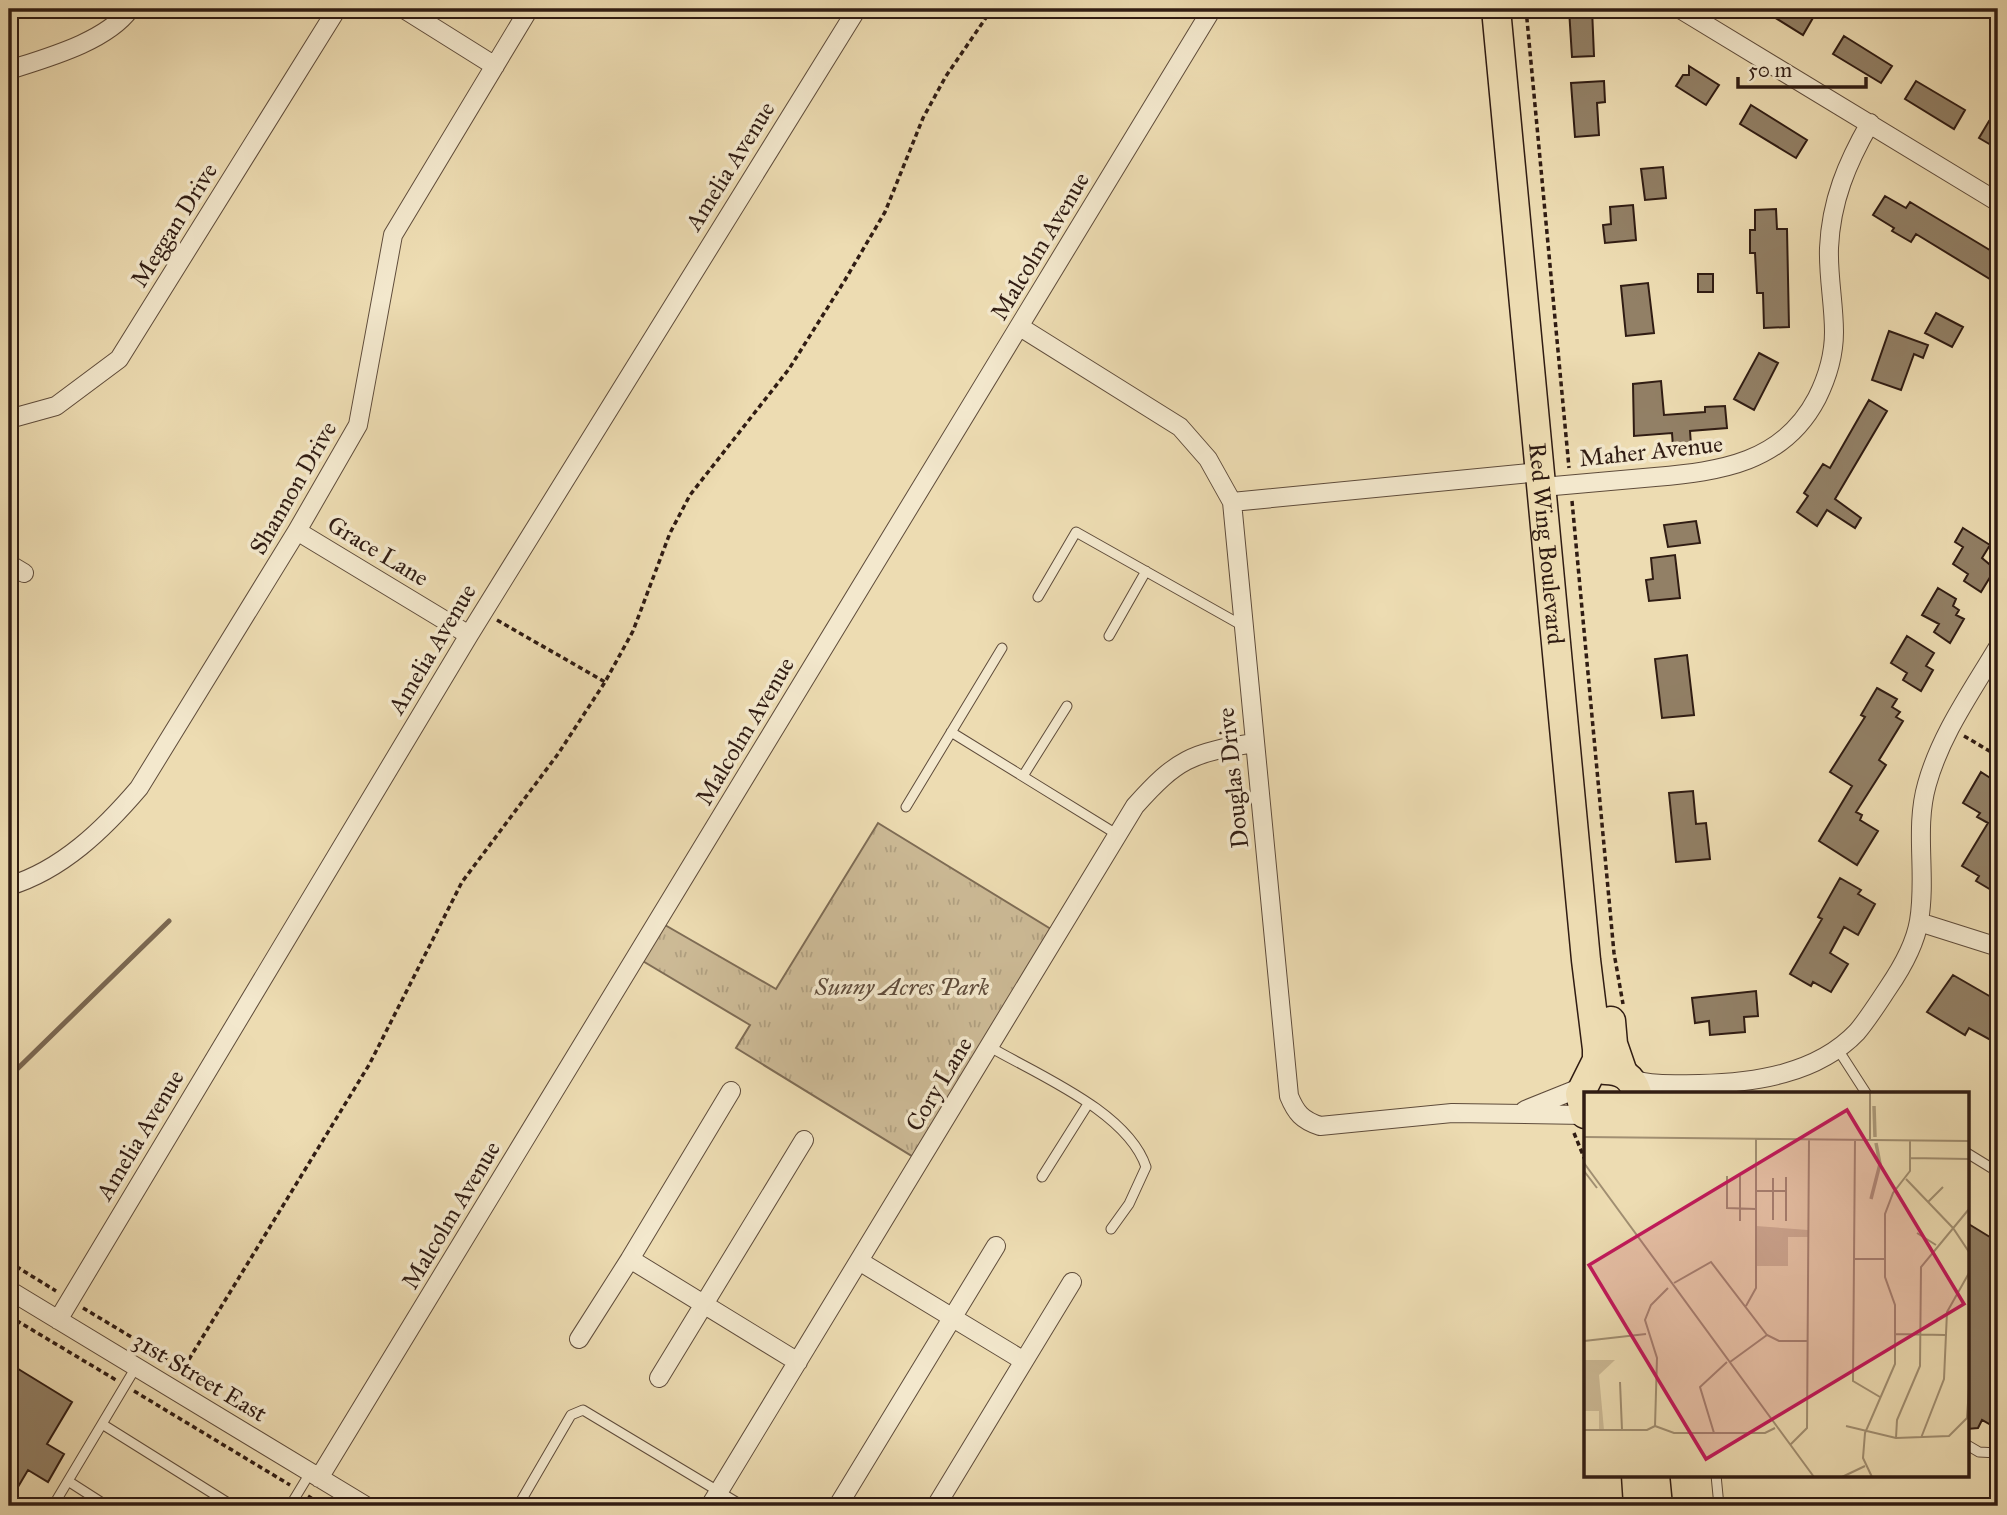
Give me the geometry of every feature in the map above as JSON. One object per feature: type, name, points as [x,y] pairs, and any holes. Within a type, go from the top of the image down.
[{"type":"main road","name":"Red Wing Boulevard","points":[[1496,9],[1555,481],[1585,946],[1597,1049],[1597,1060],[1588,1092]]},
{"type":"main road","name":"Red Wing Boulevard","points":[[1513,9],[1555,481],[1605,986],[1613,1044],[1630,1082]]},
{"type":"main road","points":[[1590,1092],[1606,1069],[1630,1082]]},
{"type":"main road","points":[[1636,1476],[1638,1506]]},
{"type":"main road","points":[[1655,1476],[1658,1506]]},
{"type":"street","points":[[9,71],[71,50],[123,18],[130,9]]},
{"type":"street","name":"Meggan Drive","points":[[9,419],[56,406],[119,359],[337,9]]},
{"type":"street","points":[[404,9],[495,66]]},
{"type":"street","name":"Shannon Drive","points":[[9,886],[25,881],[69,855],[108,823],[139,788],[297,531],[358,425],[393,235],[529,9]]},
{"type":"street","name":"Amelia Avenue","points":[[58,1320],[469,635],[856,9]]},
{"type":"street","name":"Malcolm Avenue","points":[[315,1475],[1020,327],[1212,9]]},
{"type":"street","points":[[1680,9],[1998,202]]},
{"type":"street","name":"Maher Avenue","points":[[1233,502],[1711,472],[1736,466],[1775,448],[1807,415],[1826,382],[1835,335],[1829,249],[1834,203],[1848,161],[1870,123]]},
{"type":"street","name":"Douglas Drive","points":[[1020,327],[1180,427],[1208,459],[1233,502],[1289,1096],[1296,1112],[1306,1122],[1320,1126],[1451,1113],[1508,1114],[1584,1098]]},
{"type":"street","name":"Grace Lane","points":[[297,531],[469,635]]},
{"type":"street","points":[[1630,1082],[1724,1084],[1760,1080],[1788,1073],[1837,1047],[1856,1032],[1897,975],[1919,922],[1922,809],[1932,768],[1950,728],[1998,647]]},
{"type":"street","name":"Cory Lane","points":[[715,1499],[1135,806],[1164,773],[1204,751],[1254,743]]},
{"type":"street","points":[[1919,922],[1998,947]]},
{"type":"street","points":[[1696,1092],[1724,1084]]},
{"type":"street","points":[[579,1339],[732,1091]]},
{"type":"street","name":"Douglas Drive","points":[[1508,1114],[1554,1100],[1584,1098]]},
{"type":"street","points":[[659,1378],[804,1140]]},
{"type":"street","points":[[839,1504],[996,1246]]},
{"type":"street","points":[[630,1259],[798,1362]]},
{"type":"street","points":[[859,1261],[1024,1361]]},
{"type":"street","points":[[936,1506],[1072,1282]]},
{"type":"street","name":"31st Street East","points":[[9,1290],[366,1506]]},
{"type":"lane","points":[[1038,597],[1076,532],[1243,626]]},
{"type":"lane","points":[[1108,636],[1146,571]]},
{"type":"lane","points":[[906,807],[1002,648]]},
{"type":"lane","points":[[1023,776],[1067,706]]},
{"type":"lane","points":[[951,732],[1118,835]]},
{"type":"lane","points":[[990,1047],[1088,1104],[1127,1132],[1141,1150],[1146,1167],[1129,1204],[1111,1229]]},
{"type":"lane","points":[[1837,1047],[1866,1092]]},
{"type":"lane","points":[[1042,1177],[1088,1104]]},
{"type":"lane","points":[[1968,1154],[1998,1172]]},
{"type":"lane","points":[[53,1506],[136,1367]]},
{"type":"lane","points":[[518,1506],[571,1415],[583,1410],[715,1499],[743,1506]]},
{"type":"lane","points":[[102,1424],[233,1506]]},
{"type":"lane","points":[[1968,1446],[1979,1452],[1998,1453]]},
{"type":"lane","points":[[290,1506],[299,1491],[315,1475]]},
{"type":"lane","points":[[1716,1476],[1719,1506]]},
{"type":"lane","points":[[68,1481],[107,1506]]},
{"type":"path","points":[[171,1388],[369,1065],[463,882],[558,754],[604,682],[633,631],[670,533],[690,495],[789,369],[885,212],[923,118],[946,76],[992,9]]},
{"type":"path","points":[[1526,9],[1555,481],[1614,953],[1625,1012]]},
{"type":"path","points":[[484,612],[604,682]]},
{"type":"path","points":[[1950,728],[1998,757]]},
{"type":"path","points":[[9,1262],[183,1368]]},
{"type":"path","points":[[9,1317],[324,1506]]},
{"type":"green space","name":"Sunny Acres Park","points":[[878,823],[1059,934],[920,1161],[736,1048],[750,1025],[636,957],[658,921],[776,989]]},
{"type":"building","points":[[1569,9],[1592,9],[1594,56],[1572,57]]},
{"type":"building","points":[[1761,9],[1802,9],[1814,16],[1803,35]]},
{"type":"building","points":[[1844,36],[1892,66],[1881,83],[1833,54]]},
{"type":"building","points":[[1689,66],[1719,85],[1706,105],[1676,86],[1683,75],[1689,75]]},
{"type":"building","points":[[1604,81],[1605,102],[1597,103],[1599,135],[1575,137],[1571,83]]},
{"type":"building","points":[[1916,81],[1965,110],[1954,129],[1905,99]]},
{"type":"building","points":[[1751,105],[1807,140],[1796,158],[1740,124]]},
{"type":"building","points":[[1989,121],[1998,126],[1998,149],[1979,138]]},
{"type":"building","points":[[1663,167],[1666,198],[1645,200],[1641,169]]},
{"type":"building","points":[[1885,196],[1906,208],[1910,202],[1998,255],[1998,284],[1916,234],[1911,242],[1892,231],[1894,228],[1873,215]]},
{"type":"building","points":[[1633,205],[1636,240],[1605,243],[1603,225],[1611,224],[1610,207]]},
{"type":"building","points":[[1776,209],[1777,229],[1787,229],[1789,327],[1764,328],[1763,293],[1757,293],[1755,253],[1750,253],[1750,230],[1755,230],[1755,210]]},
{"type":"building","points":[[1698,274],[1713,274],[1713,292],[1698,292]]},
{"type":"building","points":[[1648,283],[1654,333],[1626,336],[1621,286]]},
{"type":"building","points":[[1936,313],[1963,327],[1952,347],[1925,333]]},
{"type":"building","points":[[1889,331],[1928,345],[1923,358],[1914,354],[1901,390],[1872,380]]},
{"type":"building","points":[[1759,353],[1778,363],[1754,410],[1734,399]]},
{"type":"building","points":[[1661,381],[1664,415],[1705,412],[1705,407],[1725,406],[1727,428],[1690,431],[1691,445],[1673,447],[1672,433],[1634,436],[1633,384]]},
{"type":"building","points":[[1869,400],[1887,411],[1835,499],[1861,518],[1855,528],[1827,510],[1817,526],[1797,512],[1808,496],[1804,493],[1823,464],[1830,468]]},
{"type":"building","points":[[1696,521],[1700,543],[1668,547],[1664,525]]},
{"type":"building","points":[[1963,528],[1990,545],[1982,558],[1995,569],[1981,592],[1964,581],[1968,574],[1953,564],[1963,547],[1955,542]]},
{"type":"building","points":[[1675,555],[1680,598],[1649,601],[1646,580],[1653,579],[1651,558]]},
{"type":"building","points":[[1938,588],[1956,599],[1953,606],[1959,610],[1956,615],[1964,619],[1950,643],[1934,632],[1939,624],[1922,615]]},
{"type":"building","points":[[1907,636],[1934,653],[1926,666],[1933,670],[1921,691],[1903,680],[1907,673],[1891,663]]},
{"type":"building","points":[[1687,655],[1694,715],[1662,718],[1655,659]]},
{"type":"building","points":[[1877,688],[1897,699],[1892,707],[1900,712],[1896,717],[1903,721],[1879,760],[1886,765],[1856,812],[1862,815],[1860,820],[1878,831],[1857,865],[1819,841],[1852,786],[1830,772],[1865,717],[1861,715]]},
{"type":"building","points":[[1981,772],[1998,783],[1998,894],[1976,881],[1979,876],[1962,866],[1988,823],[1977,817],[1980,813],[1963,803]]},
{"type":"building","points":[[1693,791],[1696,824],[1706,823],[1710,859],[1676,862],[1669,793]]},
{"type":"building","points":[[1840,878],[1861,890],[1858,894],[1875,904],[1858,935],[1844,927],[1830,953],[1848,964],[1831,992],[1813,982],[1811,986],[1790,974],[1822,919],[1818,917]]},
{"type":"building","points":[[1953,975],[1998,1001],[1998,1044],[1969,1028],[1965,1035],[1927,1012]]},
{"type":"building","points":[[1756,991],[1758,1016],[1744,1017],[1745,1032],[1710,1035],[1709,1021],[1695,1023],[1692,998]]},
{"type":"building","points":[[1968,1224],[1998,1242],[1998,1429],[1982,1420],[1978,1428],[1968,1429]]},
{"type":"building","points":[[15,1367],[72,1402],[47,1444],[64,1454],[48,1482],[28,1470],[9,1502],[9,1377]]},
{"type":"waterway","points":[[9,1077],[169,921]]}]
